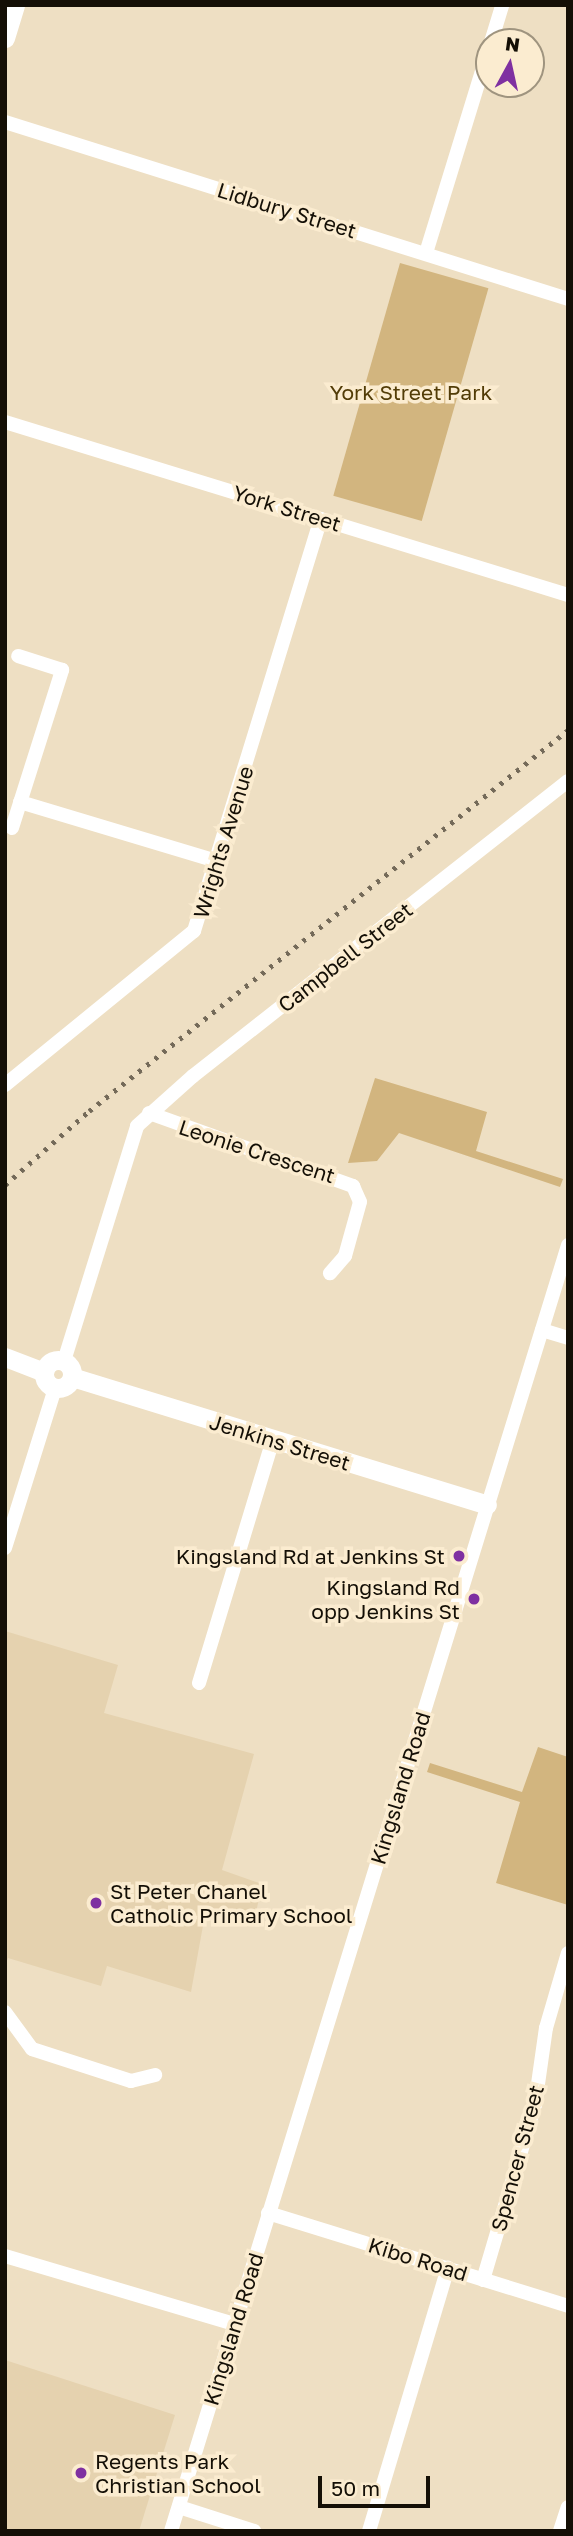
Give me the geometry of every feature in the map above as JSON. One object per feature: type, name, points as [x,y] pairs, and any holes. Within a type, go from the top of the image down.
[{"type":"street","points":[[5,38],[15,5]]},
{"type":"street","points":[[495,28],[502,5]]},
{"type":"street","points":[[426,253],[475,94]]},
{"type":"street","name":"Lidbury Street","points":[[5,122],[568,299]]},
{"type":"street","name":"York Street","points":[[5,422],[568,595]]},
{"type":"street","name":"Wrights Avenue","points":[[5,1085],[188,939],[198,924],[321,519]]},
{"type":"street","points":[[8,830],[20,802],[62,670],[18,656]]},
{"type":"street","name":"Campbell Street","points":[[68,1369],[130,1140],[149,1113],[568,781]]},
{"type":"street","points":[[20,802],[217,861]]},
{"type":"street","points":[[8,830],[42,808]]},
{"type":"street","name":"Leonie Crescent","points":[[149,1113],[353,1186],[360,1202],[345,1256],[330,1273]]},
{"type":"street","name":"Kingsland Road","points":[[172,2531],[568,1245]]},
{"type":"street","points":[[542,1330],[568,1338]]},
{"type":"street","points":[[5,1357],[50,1380]]},
{"type":"street","points":[[5,1548],[50,1380],[52,1362],[68,1369]]},
{"type":"street","name":"Jenkins Street","points":[[68,1369],[273,1440],[487,1505]]},
{"type":"street","points":[[199,1683],[273,1440]]},
{"type":"street","name":"Spencer Street","points":[[483,2280],[536,2105],[546,2028],[568,1953]]},
{"type":"street","points":[[5,2012],[32,2049],[131,2081],[155,2075]]},
{"type":"street","name":"Kibo Road","points":[[268,2213],[568,2306]]},
{"type":"street","points":[[5,2256],[235,2324]]},
{"type":"street","points":[[369,2531],[448,2268]]},
{"type":"street","points":[[179,2507],[254,2531]]},
{"type":"street","points":[[560,2531],[568,2507]]},
{"type":"shaded area","points":[[5,1631],[118,1665],[104,1713],[254,1754],[222,1870],[262,1884],[254,1922],[206,1909],[191,1992],[107,1966],[101,1986],[8,1958],[5,1966]]},
{"type":"shaded area","name":"Regents Park Christian School","points":[[5,2360],[175,2415],[139,2531],[5,2531]]},
{"type":"green space","name":"York Street Park","points":[[400,263],[488,288],[422,521],[333,496]]},
{"type":"green space","points":[[375,1078],[487,1112],[476,1151],[563,1179],[560,1187],[399,1133],[377,1161],[348,1163]]},
{"type":"green space","points":[[538,1747],[568,1757],[568,1905],[496,1883],[520,1802],[427,1772],[430,1763],[522,1792]]},
{"type":"railway","points":[[5,1185],[89,1111],[568,730]]},
{"type":"place","name":"Kingsland Rd at Jenkins St","points":[[459,1556]]},
{"type":"place","name":"Kingsland Rd opp Jenkins St","points":[[474,1599]]},
{"type":"place","name":"St Peter Chanel Catholic Primary School","points":[[96,1903]]},
{"type":"place","name":"Regents Park Christian School","points":[[81,2473]]}]
